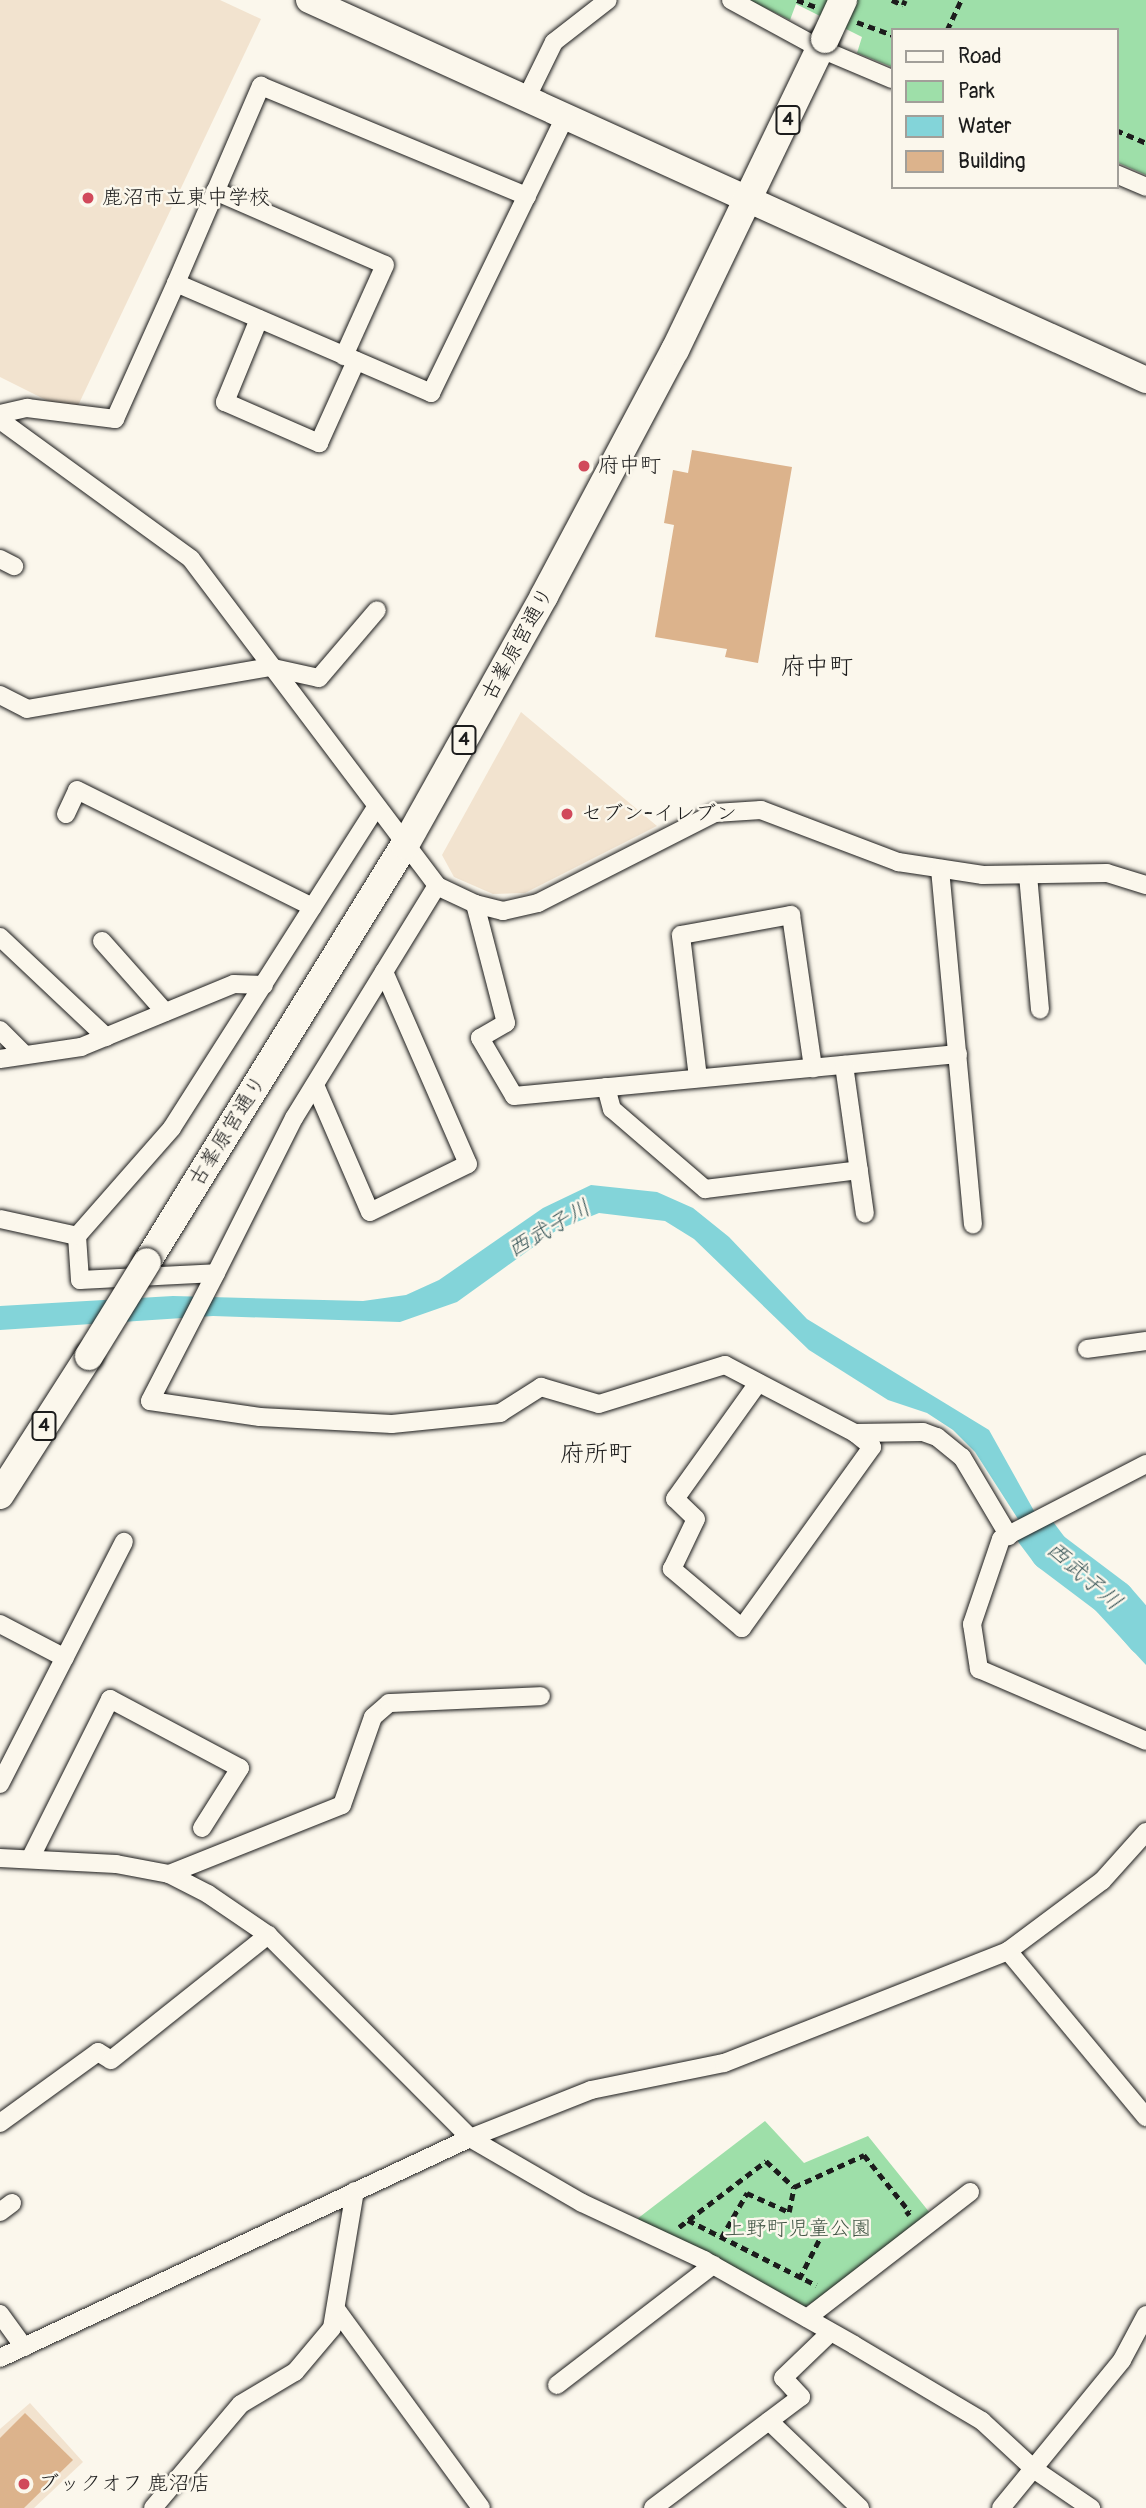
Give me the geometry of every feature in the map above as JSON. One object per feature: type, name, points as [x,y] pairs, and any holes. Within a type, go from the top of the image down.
[{"type":"main road","name":"古峯原宮通り","points":[[0,1495],[405,845],[607,479],[749,200],[843,0]]},
{"type":"street","points":[[309,0],[1146,380]]},
{"type":"street","points":[[527,97],[554,41],[608,0]]},
{"type":"street","points":[[731,0],[890,78]]},
{"type":"street","points":[[0,414],[27,408],[115,419],[261,86],[527,196]]},
{"type":"street","points":[[176,283],[431,393],[566,115]]},
{"type":"street","points":[[1118,175],[1146,187]]},
{"type":"street","points":[[215,191],[385,265],[319,443],[225,402],[259,319]]},
{"type":"street","points":[[0,420],[191,559],[375,809],[437,886],[475,904],[503,911],[538,903],[715,813],[761,810],[898,862],[940,869],[1028,875],[1107,873],[1146,886]]},
{"type":"street","points":[[0,695],[27,709],[269,667],[319,678],[377,610]]},
{"type":"street","points":[[66,814],[77,790],[313,907]]},
{"type":"street","points":[[216,1273],[80,1280],[76,1236],[172,1128],[375,809]]},
{"type":"street","points":[[940,869],[973,1224]]},
{"type":"street","points":[[1028,875],[1040,1009]]},
{"type":"street","points":[[437,886],[315,1085],[150,1401],[260,1417],[392,1424],[500,1413],[541,1387],[598,1404],[725,1365],[855,1433],[872,1447],[742,1628],[672,1569],[696,1519],[675,1499],[758,1383]]},
{"type":"street","points":[[475,904],[506,1023],[480,1038],[514,1096],[958,1054]]},
{"type":"street","points":[[698,1079],[681,935],[791,915],[813,1068]]},
{"type":"street","points":[[0,937],[106,1037]]},
{"type":"street","points":[[102,941],[165,1012]]},
{"type":"street","points":[[315,1085],[370,1212],[468,1164],[384,972]]},
{"type":"street","points":[[0,1059],[81,1047],[234,985],[264,985]]},
{"type":"street","points":[[0,1030],[26,1055]]},
{"type":"street","points":[[844,1065],[865,1214]]},
{"type":"street","points":[[606,1087],[611,1109],[705,1189],[859,1170]]},
{"type":"street","points":[[0,1219],[76,1236]]},
{"type":"street","points":[[1087,1349],[1146,1340]]},
{"type":"street","points":[[855,1433],[923,1432],[937,1437],[962,1457],[1009,1536]]},
{"type":"street","points":[[1146,1464],[1001,1539],[972,1625],[979,1669],[1146,1741]]},
{"type":"street","points":[[0,1784],[124,1542]]},
{"type":"street","points":[[0,1624],[65,1658]]},
{"type":"street","points":[[169,1874],[342,1805],[373,1717],[389,1703],[541,1696]]},
{"type":"street","points":[[30,1859],[110,1699],[240,1768],[202,1828]]},
{"type":"street","points":[[0,2358],[470,2138],[592,2090],[724,2063],[1008,1951],[1102,1881],[1146,1832]]},
{"type":"street","points":[[0,1858],[116,1864],[169,1874],[229,1906],[268,1935],[470,2138],[582,2203],[713,2265],[982,2421],[1035,2470],[1091,2508]]},
{"type":"street","points":[[0,2123],[98,2052],[111,2060],[268,1935]]},
{"type":"street","points":[[1008,1951],[1146,2117]]},
{"type":"street","points":[[153,2508],[241,2404],[295,2371],[332,2328],[355,2191]]},
{"type":"street","points":[[807,2318],[970,2192]]},
{"type":"street","points":[[557,2385],[713,2265]]},
{"type":"street","points":[[336,2309],[481,2508]]},
{"type":"street","points":[[0,2314],[24,2347]]},
{"type":"street","points":[[1001,2508],[1035,2470],[1122,2360],[1146,2315]]},
{"type":"street","points":[[653,2508],[801,2397],[783,2378],[831,2332]]},
{"type":"street","points":[[769,2421],[860,2508]]},
{"type":"path","points":[[892,0],[903,5],[905,0]]},
{"type":"path","points":[[948,28],[961,0]]},
{"type":"path","points":[[1118,131],[1144,142],[1146,133]]},
{"type":"path","points":[[794,2187],[864,2155],[909,2212],[899,2220]]},
{"type":"path","points":[[662,2241],[766,2161],[794,2187]]},
{"type":"path","points":[[721,2238],[747,2193],[789,2212],[794,2187]]},
{"type":"path","points":[[688,2220],[813,2287],[824,2279]]},
{"type":"path","points":[[799,2279],[823,2232]]},
{"type":"shaded area","name":"鹿沼市立東中学校","points":[[0,0],[220,0],[261,19],[74,414],[0,377]]},
{"type":"shaded area","points":[[521,712],[657,826],[525,893],[493,894],[454,877],[442,855]]},
{"type":"shaded area","name":"ブックオフ 鹿沼店","points":[[30,2403],[83,2462],[34,2508],[0,2508],[0,2429]]},
{"type":"green space","points":[[749,0],[1146,0],[1146,175],[1118,163],[1118,28],[890,28],[890,66],[857,53],[862,37],[796,4],[790,20]]},
{"type":"green space","name":"上野町児童公園","points":[[765,2121],[804,2163],[868,2136],[930,2213],[823,2297],[804,2307],[637,2219]]},
{"type":"water","points":[[591,1185],[657,1192],[693,1208],[729,1237],[807,1319],[989,1430],[1053,1545],[1080,1577],[1115,1600],[1146,1644],[1146,1665],[1034,1544],[975,1452],[953,1430],[927,1413],[888,1400],[809,1350],[694,1239],[665,1221],[599,1213],[557,1230],[457,1302],[400,1322],[213,1316],[0,1330],[0,1306],[173,1296],[363,1301],[406,1295],[439,1280],[543,1208]]},
{"type":"building","points":[[692,450],[792,467],[758,663],[725,657],[727,649],[655,637],[674,525],[664,523],[673,470],[688,473]]},
{"type":"building","name":"ブックオフ 鹿沼店","points":[[25,2413],[73,2460],[24,2508],[0,2508],[0,2438]]},
{"type":"waterway","name":"西武子川","points":[[1035,1531],[1050,1551],[1115,1600],[1146,1636]]},
{"type":"place","name":"鹿沼市立東中学校","points":[[88,198]]},
{"type":"place","name":"府中町","points":[[584,466]]},
{"type":"place","name":"セブン-イレブン","points":[[567,814]]},
{"type":"place","name":"ブックオフ 鹿沼店","points":[[24,2484]]},
{"type":"district","name":"府中町","points":[[817,667]]},
{"type":"district","name":"府所町","points":[[596,1454]]}]
